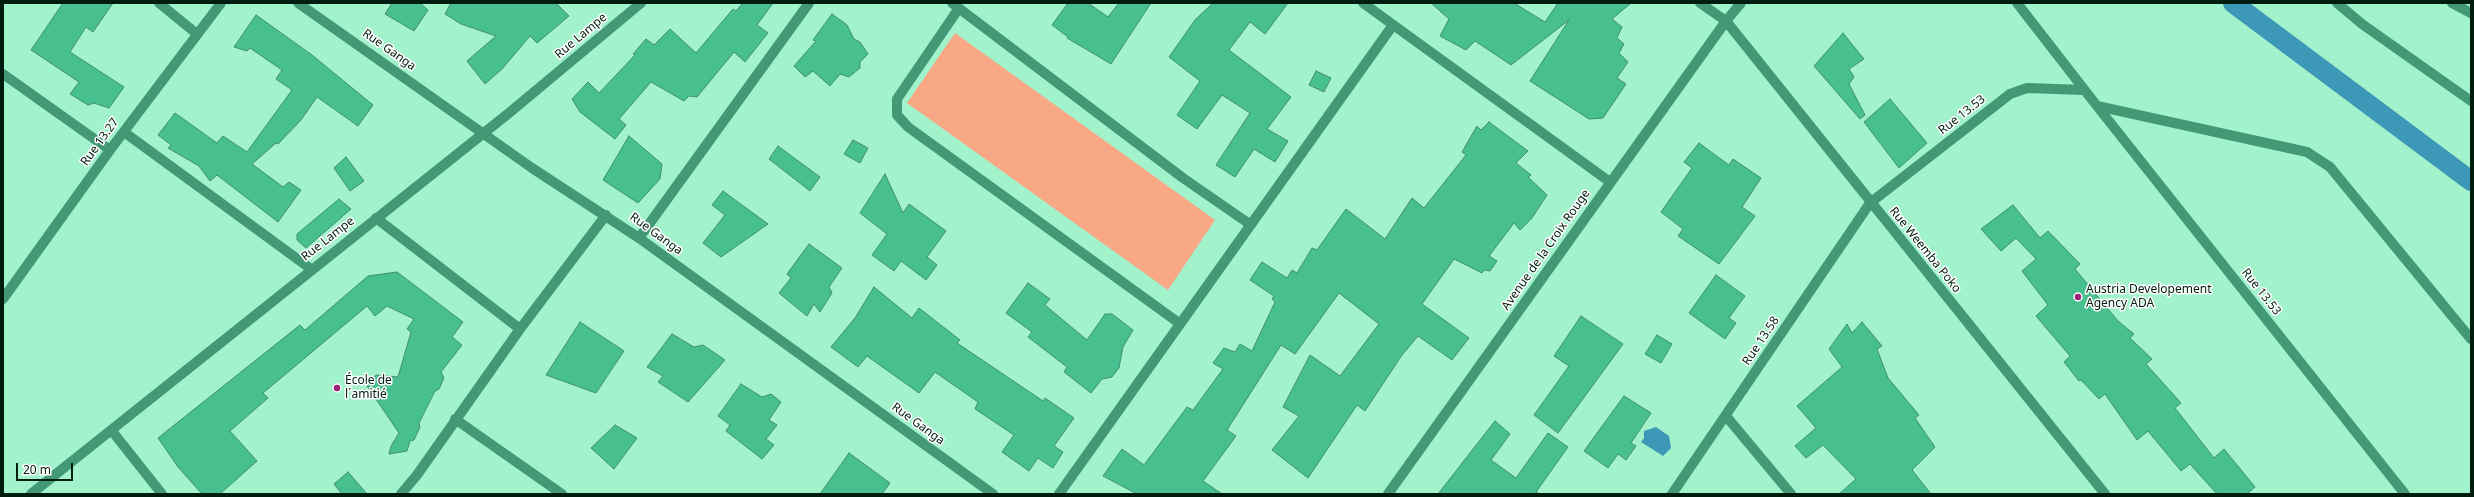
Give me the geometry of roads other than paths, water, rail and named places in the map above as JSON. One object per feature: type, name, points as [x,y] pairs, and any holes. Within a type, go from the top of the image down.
[{"type":"street","points":[[159,3],[198,34]]},
{"type":"street","name":"Rue 13.27","points":[[3,299],[110,150],[221,3]]},
{"type":"street","name":"Rue Ganga","points":[[298,3],[532,168],[639,238],[993,494]]},
{"type":"street","name":"Rue Lampe","points":[[31,494],[112,431],[641,3]]},
{"type":"street","points":[[639,238],[809,3]]},
{"type":"street","points":[[1363,3],[1610,182]]},
{"type":"street","name":"Rue Weemba Poko","points":[[1700,3],[1726,21],[2105,494]]},
{"type":"street","name":"Avenue de la Croix Rouge","points":[[1388,494],[1610,182],[1726,21],[1741,3]]},
{"type":"street","name":"Rue 13.53","points":[[2017,3],[2084,90],[2405,494]]},
{"type":"street","points":[[2337,3],[2362,24],[2471,101]]},
{"type":"street","points":[[2452,3],[2459,9],[2471,13]]},
{"type":"street","points":[[1179,323],[914,131],[897,116],[897,100],[955,6],[1183,178],[1251,225]]},
{"type":"street","points":[[1059,494],[1179,323],[1251,225],[1393,25]]},
{"type":"street","points":[[3,74],[110,150]]},
{"type":"street","name":"Rue 13.53","points":[[1870,202],[2010,94],[2027,88],[2084,90]]},
{"type":"street","points":[[2097,106],[2307,152],[2330,167],[2471,339]]},
{"type":"street","points":[[124,132],[311,269]]},
{"type":"street","name":"Rue 13.58","points":[[1672,494],[1870,202]]},
{"type":"street","points":[[401,494],[417,475],[455,419],[520,329],[606,215]]},
{"type":"street","points":[[376,218],[520,329]]},
{"type":"street","points":[[1726,416],[1791,494]]},
{"type":"street","points":[[455,419],[562,494]]},
{"type":"street","points":[[112,431],[162,494]]},
{"type":"water","points":[[1656,427],[1669,436],[1671,448],[1663,456],[1641,442],[1644,438],[1644,431]]},
{"type":"waterway","points":[[2233,3],[2471,181]]},
{"type":"place","name":"Austria Developement Agency ADA","points":[[2078,297]]},
{"type":"place","name":"École de l´amitié","points":[[337,388]]}]
